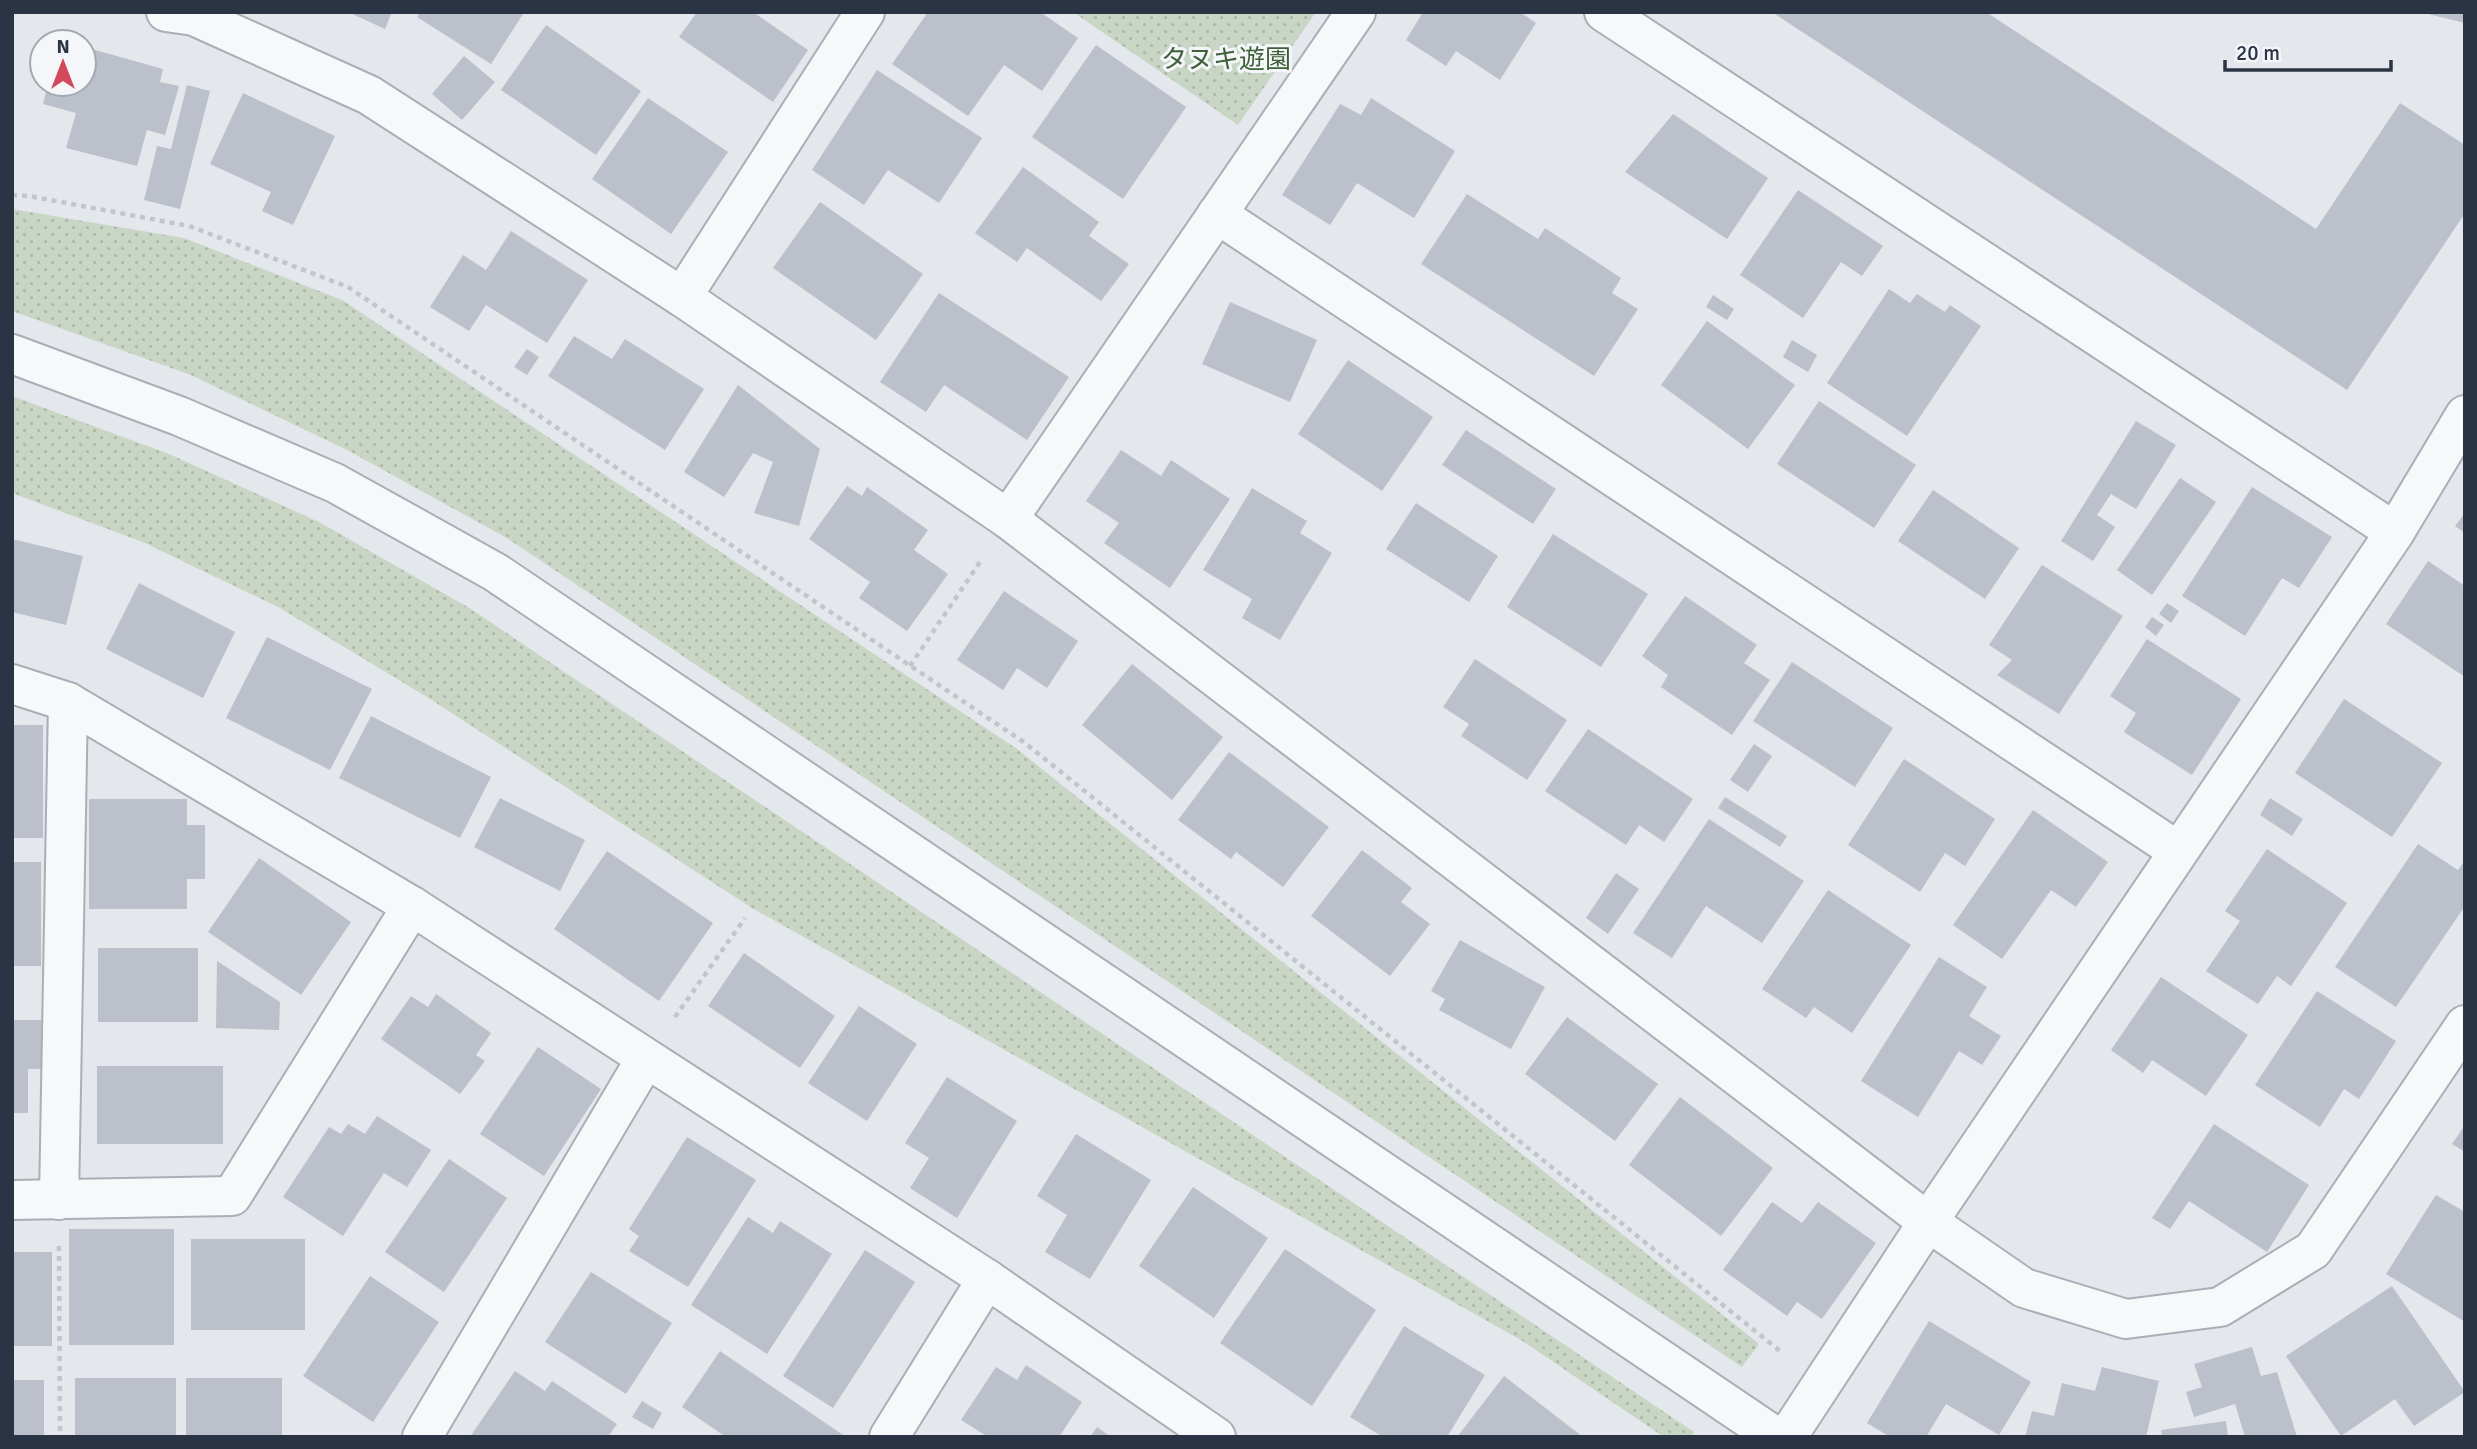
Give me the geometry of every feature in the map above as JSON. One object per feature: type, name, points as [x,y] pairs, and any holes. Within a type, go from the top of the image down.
[{"type":"street","points":[[166,12],[194,16],[369,95],[682,297],[1008,519],[1928,1222],[2024,1288],[2126,1319],[2220,1307],[2313,1250],[2465,1025]]},
{"type":"street","points":[[682,297],[865,12]]},
{"type":"street","points":[[1008,519],[1356,12]]},
{"type":"street","points":[[1604,12],[2395,532]]},
{"type":"street","points":[[1217,214],[2178,851]]},
{"type":"street","points":[[12,354],[178,416],[335,483],[495,572],[1776,1437]]},
{"type":"street","points":[[1787,1437],[1928,1222],[2395,532],[2465,415]]},
{"type":"street","points":[[12,684],[68,702],[412,906],[645,1060],[987,1279],[1216,1437]]},
{"type":"street","points":[[59,1200],[68,702]]},
{"type":"street","points":[[12,1199],[232,1196],[412,906]]},
{"type":"street","points":[[422,1437],[645,1060]]},
{"type":"street","points":[[889,1437],[987,1279]]},
{"type":"path","points":[[12,195],[189,226],[348,287],[1025,743],[1780,1351]]},
{"type":"path","points":[[911,666],[1008,519]]},
{"type":"path","points":[[645,1060],[745,918]]},
{"type":"path","points":[[59,1200],[60,1437]]},
{"type":"green space","name":"タヌキ遊園","points":[[1073,12],[1316,12],[1238,125]]},
{"type":"green space","points":[[12,209],[184,238],[342,300],[1017,749],[1759,1344],[1742,1367],[507,538],[347,450],[191,375],[12,311]]},
{"type":"green space","points":[[12,396],[169,454],[319,522],[471,609],[1694,1432],[1691,1437],[1664,1437],[1521,1340],[752,908],[427,697],[278,607],[145,543],[12,493]]},
{"type":"building","points":[[348,12],[392,12],[385,29]]},
{"type":"building","points":[[420,12],[523,14],[491,64],[417,17]]},
{"type":"building","points":[[697,12],[753,12],[808,50],[773,102],[679,37]]},
{"type":"building","points":[[928,12],[1040,12],[1078,38],[1042,91],[1004,65],[968,116],[892,64]]},
{"type":"building","points":[[1423,12],[1520,12],[1536,23],[1500,80],[1456,51],[1446,66],[1406,40]]},
{"type":"building","points":[[1772,12],[1986,12],[2316,229],[2400,103],[2465,145],[2465,213],[2347,390]]},
{"type":"building","points":[[2465,12],[2465,23],[2424,13]]},
{"type":"building","points":[[546,25],[641,91],[596,155],[501,90]]},
{"type":"building","points":[[1096,45],[1186,107],[1123,199],[1032,137]]},
{"type":"building","points":[[98,51],[163,69],[160,82],[179,86],[165,135],[147,130],[137,166],[66,148],[76,113],[43,104],[44,98],[98,98]]},
{"type":"building","points":[[464,56],[495,82],[462,120],[432,94]]},
{"type":"building","points":[[877,70],[982,138],[939,203],[888,170],[864,205],[812,170]]},
{"type":"building","points":[[187,85],[210,91],[180,209],[144,200],[157,146],[171,149]]},
{"type":"building","points":[[243,93],[335,136],[293,225],[262,211],[271,192],[210,164]]},
{"type":"building","points":[[648,98],[728,152],[671,234],[592,179]]},
{"type":"building","points":[[1371,98],[1455,151],[1414,218],[1357,183],[1330,225],[1282,195],[1340,104],[1361,115]]},
{"type":"building","points":[[1673,114],[1768,178],[1727,239],[1625,172]]},
{"type":"building","points":[[1023,167],[1099,222],[1089,236],[1129,264],[1101,301],[1027,248],[1017,262],[975,233]]},
{"type":"building","points":[[1798,190],[1883,246],[1862,276],[1841,262],[1803,318],[1740,275]]},
{"type":"building","points":[[1467,194],[1538,239],[1545,228],[1621,278],[1612,293],[1638,309],[1594,376],[1421,264]]},
{"type":"building","points":[[820,202],[923,274],[876,340],[773,268]]},
{"type":"building","points":[[511,231],[588,280],[547,343],[486,305],[469,331],[430,307],[463,255],[486,270]]},
{"type":"building","points":[[1889,289],[1910,303],[1917,294],[1945,312],[1950,305],[1981,326],[1907,436],[1827,383]]},
{"type":"building","points":[[939,293],[1069,377],[1027,440],[944,385],[926,412],[880,382]]},
{"type":"building","points":[[1713,295],[1734,309],[1727,320],[1706,307]]},
{"type":"building","points":[[1230,302],[1317,340],[1290,402],[1202,364]]},
{"type":"building","points":[[1707,321],[1795,385],[1748,449],[1661,385]]},
{"type":"building","points":[[574,336],[612,359],[625,339],[704,389],[665,450],[548,376]]},
{"type":"building","points":[[1792,340],[1817,355],[1808,372],[1783,357]]},
{"type":"building","points":[[527,349],[539,357],[527,375],[514,367]]},
{"type":"building","points":[[1348,360],[1433,417],[1382,491],[1298,434]]},
{"type":"building","points":[[738,385],[820,449],[799,526],[754,513],[773,462],[753,453],[724,497],[684,472]]},
{"type":"building","points":[[1819,401],[1916,465],[1874,528],[1777,464]]},
{"type":"building","points":[[2136,421],[2176,445],[2136,509],[2111,494],[2097,515],[2115,527],[2093,561],[2061,541]]},
{"type":"building","points":[[1466,430],[1556,489],[1533,524],[1442,465]]},
{"type":"building","points":[[1121,450],[1161,476],[1171,460],[1230,499],[1170,588],[1104,543],[1119,523],[1086,501]]},
{"type":"building","points":[[2180,478],[2216,502],[2152,595],[2117,570]]},
{"type":"building","points":[[847,486],[862,496],[867,487],[928,530],[914,550],[948,574],[907,631],[859,598],[870,582],[809,539]]},
{"type":"building","points":[[2252,487],[2332,537],[2299,588],[2282,578],[2245,636],[2182,596]]},
{"type":"building","points":[[1252,488],[1307,521],[1300,533],[1332,553],[1280,640],[1242,618],[1252,599],[1203,570]]},
{"type":"building","points":[[1933,490],[2019,548],[1985,599],[1898,541]]},
{"type":"building","points":[[1416,503],[1498,556],[1469,602],[1386,549]]},
{"type":"building","points":[[2465,513],[2465,533],[2455,526]]},
{"type":"building","points":[[1553,534],[1648,594],[1601,667],[1507,607]]},
{"type":"building","points":[[12,539],[83,556],[66,625],[12,612]]},
{"type":"building","points":[[2428,561],[2465,586],[2465,677],[2386,624]]},
{"type":"building","points":[[2042,565],[2123,616],[2059,714],[1997,675],[2012,660],[1989,645]]},
{"type":"building","points":[[139,583],[235,632],[203,698],[106,649]]},
{"type":"building","points":[[1004,591],[1078,641],[1047,688],[1017,668],[1003,690],[957,660]]},
{"type":"building","points":[[1685,596],[1757,645],[1744,663],[1770,680],[1732,735],[1661,687],[1668,675],[1642,656]]},
{"type":"building","points":[[2167,603],[2179,611],[2171,623],[2159,614]]},
{"type":"building","points":[[2152,617],[2164,625],[2156,636],[2145,627]]},
{"type":"building","points":[[267,637],[372,689],[330,770],[226,718]]},
{"type":"building","points":[[2147,639],[2241,699],[2192,775],[2124,732],[2136,713],[2110,696]]},
{"type":"building","points":[[1475,659],[1567,720],[1527,780],[1461,736],[1469,724],[1443,707]]},
{"type":"building","points":[[1792,662],[1893,728],[1855,787],[1753,721]]},
{"type":"building","points":[[1132,664],[1223,737],[1172,800],[1082,725]]},
{"type":"building","points":[[2344,699],[2442,763],[2392,837],[2295,773]]},
{"type":"building","points":[[371,716],[491,777],[460,838],[339,778]]},
{"type":"building","points":[[12,725],[43,725],[43,838],[12,838]]},
{"type":"building","points":[[1588,729],[1693,799],[1664,842],[1639,825],[1626,845],[1545,791]]},
{"type":"building","points":[[1754,744],[1772,756],[1748,792],[1730,780]]},
{"type":"building","points":[[1229,752],[1329,827],[1283,887],[1236,852],[1231,859],[1178,820]]},
{"type":"building","points":[[1904,759],[1995,819],[1965,866],[1945,853],[1920,892],[1848,845]]},
{"type":"building","points":[[1725,797],[1787,836],[1780,847],[1718,808]]},
{"type":"building","points":[[500,798],[585,840],[560,891],[474,847]]},
{"type":"building","points":[[2270,798],[2303,819],[2292,836],[2260,815]]},
{"type":"building","points":[[89,799],[187,799],[187,825],[205,825],[205,879],[187,879],[187,909],[89,909]]},
{"type":"building","points":[[2033,810],[2108,862],[2076,907],[2051,890],[2002,959],[1953,925]]},
{"type":"building","points":[[1709,819],[1804,881],[1762,943],[1706,906],[1672,958],[1633,933]]},
{"type":"building","points":[[2418,844],[2458,870],[2465,860],[2465,906],[2396,1007],[2335,967]]},
{"type":"building","points":[[2267,849],[2347,903],[2291,986],[2277,976],[2258,1004],[2206,971],[2240,921],[2225,911]]},
{"type":"building","points":[[1362,850],[1412,888],[1401,902],[1430,924],[1390,976],[1311,916]]},
{"type":"building","points":[[607,851],[713,923],[659,1001],[554,929]]},
{"type":"building","points":[[259,858],[351,922],[301,995],[208,932]]},
{"type":"building","points":[[12,862],[41,862],[41,966],[12,966]]},
{"type":"building","points":[[1616,873],[1639,889],[1608,934],[1586,918]]},
{"type":"building","points":[[1828,890],[1911,945],[1852,1033],[1814,1007],[1806,1018],[1762,989]]},
{"type":"building","points":[[1460,940],[1545,987],[1511,1049],[1439,1010],[1445,999],[1431,991]]},
{"type":"building","points":[[98,948],[198,948],[198,1022],[98,1022]]},
{"type":"building","points":[[744,953],[835,1016],[800,1068],[708,1006]]},
{"type":"building","points":[[1939,957],[1987,987],[1969,1016],[2001,1036],[1982,1065],[1959,1051],[1918,1117],[1861,1081]]},
{"type":"building","points":[[217,961],[280,1002],[279,1030],[216,1028]]},
{"type":"building","points":[[2161,977],[2248,1035],[2206,1096],[2152,1060],[2143,1073],[2111,1050]]},
{"type":"building","points":[[2317,991],[2396,1041],[2359,1099],[2344,1089],[2320,1127],[2255,1085]]},
{"type":"building","points":[[436,994],[491,1033],[476,1055],[485,1061],[460,1094],[381,1039],[411,996],[428,1007]]},
{"type":"building","points":[[859,1006],[917,1044],[867,1121],[808,1083]]},
{"type":"building","points":[[1567,1017],[1658,1084],[1615,1141],[1525,1074]]},
{"type":"building","points":[[12,1020],[41,1020],[41,1069],[28,1069],[28,1113],[12,1113]]},
{"type":"building","points":[[538,1047],[601,1089],[544,1176],[480,1134]]},
{"type":"building","points":[[97,1066],[223,1066],[223,1144],[97,1144]]},
{"type":"building","points":[[947,1077],[1017,1121],[957,1218],[910,1188],[929,1158],[905,1143]]},
{"type":"building","points":[[1680,1097],[1773,1168],[1721,1236],[1629,1165]]},
{"type":"building","points":[[377,1116],[431,1150],[407,1187],[384,1173],[343,1236],[283,1197],[329,1127],[341,1134],[348,1124],[365,1134]]},
{"type":"building","points":[[2214,1124],[2309,1185],[2267,1252],[2189,1201],[2170,1229],[2152,1218]]},
{"type":"building","points":[[2465,1125],[2465,1152],[2452,1144]]},
{"type":"building","points":[[1076,1134],[1151,1180],[1090,1279],[1045,1252],[1067,1215],[1037,1196]]},
{"type":"building","points":[[687,1137],[756,1180],[688,1287],[629,1251],[639,1236],[629,1229]]},
{"type":"building","points":[[449,1159],[507,1198],[444,1292],[385,1252]]},
{"type":"building","points":[[1193,1187],[1268,1238],[1214,1318],[1139,1266]]},
{"type":"building","points":[[2436,1195],[2465,1212],[2465,1322],[2386,1274]]},
{"type":"building","points":[[1772,1202],[1802,1223],[1818,1202],[1876,1243],[1822,1319],[1797,1302],[1787,1316],[1723,1270]]},
{"type":"building","points":[[748,1217],[773,1233],[780,1221],[832,1254],[767,1354],[691,1305]]},
{"type":"building","points":[[69,1229],[174,1229],[174,1345],[69,1345]]},
{"type":"building","points":[[191,1239],[305,1239],[305,1330],[191,1330]]},
{"type":"building","points":[[1285,1249],[1376,1310],[1312,1406],[1220,1343]]},
{"type":"building","points":[[865,1250],[915,1282],[833,1408],[783,1376]]},
{"type":"building","points":[[12,1252],[52,1252],[52,1346],[12,1346]]},
{"type":"building","points":[[591,1272],[672,1323],[626,1394],[545,1342]]},
{"type":"building","points":[[370,1276],[439,1322],[373,1422],[303,1376]]},
{"type":"building","points":[[2392,1286],[2465,1392],[2414,1426],[2395,1399],[2341,1436],[2286,1356]]},
{"type":"building","points":[[1929,1321],[2031,1382],[1999,1435],[1946,1404],[1926,1437],[1890,1437],[1867,1423]]},
{"type":"building","points":[[1404,1326],[1485,1375],[1447,1437],[1383,1437],[1350,1417]]},
{"type":"building","points":[[2252,1347],[2261,1376],[2277,1372],[2297,1437],[2245,1437],[2235,1404],[2194,1417],[2186,1392],[2202,1387],[2194,1364]]},
{"type":"building","points":[[720,1351],[846,1437],[726,1437],[682,1407]]},
{"type":"building","points":[[1026,1365],[1082,1402],[1059,1437],[988,1437],[961,1420],[996,1367],[1017,1380]]},
{"type":"building","points":[[2102,1367],[2159,1381],[2146,1437],[2025,1437],[2032,1411],[2054,1416],[2062,1383],[2095,1391]]},
{"type":"building","points":[[515,1371],[545,1391],[552,1381],[617,1424],[608,1437],[470,1437]]},
{"type":"building","points":[[1504,1376],[1583,1437],[1457,1437]]},
{"type":"building","points":[[75,1378],[176,1378],[176,1437],[75,1437]]},
{"type":"building","points":[[186,1378],[282,1378],[282,1437],[186,1437]]},
{"type":"building","points":[[12,1380],[44,1380],[44,1437],[12,1437]]},
{"type":"building","points":[[642,1401],[662,1413],[653,1429],[632,1417]]},
{"type":"building","points":[[2226,1421],[2228,1437],[2162,1437],[2161,1430]]},
{"type":"building","points":[[1097,1427],[1111,1437],[1090,1437]]}]
